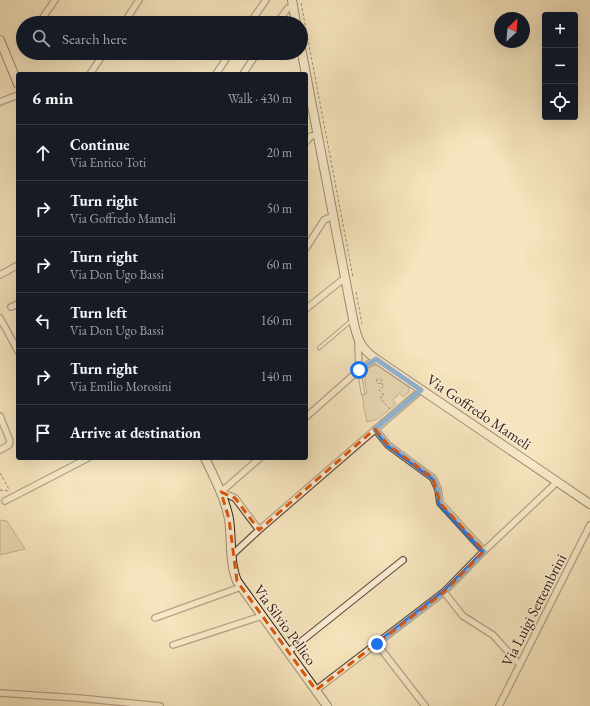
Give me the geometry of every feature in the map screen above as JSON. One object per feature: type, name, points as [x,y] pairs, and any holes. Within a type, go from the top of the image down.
[{"type":"street","points":[[44,16],[55,0]]},
{"type":"street","points":[[129,16],[139,0]]},
{"type":"street","points":[[255,16],[266,0]]},
{"type":"street","points":[[282,16],[292,3]]},
{"type":"street","points":[[292,3],[295,16]]},
{"type":"street","points":[[0,40],[16,79]]},
{"type":"street","points":[[91,72],[99,60]]},
{"type":"street","points":[[217,72],[225,60]]},
{"type":"street","points":[[244,72],[252,60]]},
{"type":"street","name":"Via Goffredo Mameli","points":[[303,60],[306,72]]},
{"type":"street","name":"Via Goffredo Mameli","points":[[308,84],[345,279],[358,339],[359,370]]},
{"type":"street","points":[[0,102],[16,96]]},
{"type":"street","points":[[308,140],[311,136],[318,135]]},
{"type":"street","points":[[308,245],[324,220],[333,216]]},
{"type":"street","points":[[0,275],[16,266]]},
{"type":"street","points":[[308,306],[345,279]]},
{"type":"street","points":[[11,307],[16,305]]},
{"type":"street","points":[[0,318],[16,347]]},
{"type":"street","name":"Via Goffredo Mameli","points":[[358,339],[364,349],[376,359],[590,504]]},
{"type":"street","points":[[308,415],[359,370],[376,359]]},
{"type":"street","points":[[232,555],[421,390]]},
{"type":"street","points":[[0,416],[10,441],[8,445],[0,450]]},
{"type":"street","points":[[375,429],[388,445],[433,478],[438,489],[440,504],[484,552]]},
{"type":"street","points":[[4,502],[82,460]]},
{"type":"street","name":"Via Silvio Pellico","points":[[206,460],[221,492],[229,519],[234,573],[241,587],[327,706]]},
{"type":"street","points":[[258,460],[221,492],[235,498],[259,530]]},
{"type":"street","points":[[316,690],[444,592],[557,482]]},
{"type":"street","name":"Via Luigi Settembrini","points":[[499,706],[590,525]]},
{"type":"street","points":[[288,652],[403,560]]},
{"type":"street","points":[[155,618],[241,587]]},
{"type":"street","points":[[444,592],[463,616],[493,635],[520,665]]},
{"type":"street","points":[[173,645],[262,616]]},
{"type":"street","points":[[377,644],[425,706]]},
{"type":"street","points":[[0,694],[78,698],[160,706]]},
{"type":"lane","points":[[319,348],[340,332],[353,319]]},
{"type":"lane","points":[[359,370],[363,392]]},
{"type":"path","points":[[300,0],[303,16]]},
{"type":"path","points":[[308,42],[354,282]]},
{"type":"path","points":[[356,290],[363,325]]},
{"type":"path","points":[[380,383],[384,386],[379,390],[384,395],[380,398],[390,409],[392,415]]},
{"type":"path","points":[[0,473],[10,491],[0,490]]},
{"type":"highlighted area","points":[[375,429],[388,445],[433,478],[440,503],[484,551],[444,592],[316,690],[237,581],[229,519],[221,492],[235,498],[259,530]]},
{"type":"shaded area","points":[[377,365],[409,387],[409,392],[403,397],[400,393],[393,400],[396,404],[378,419],[367,422],[362,395],[367,393],[365,376],[368,369]]},
{"type":"shaded area","points":[[0,520],[7,521],[25,549],[0,555]]},
{"type":"route","points":[[359,370],[376,359],[421,390],[375,429],[388,445],[433,478],[438,489],[440,504],[484,552],[444,592],[377,644]]}]
